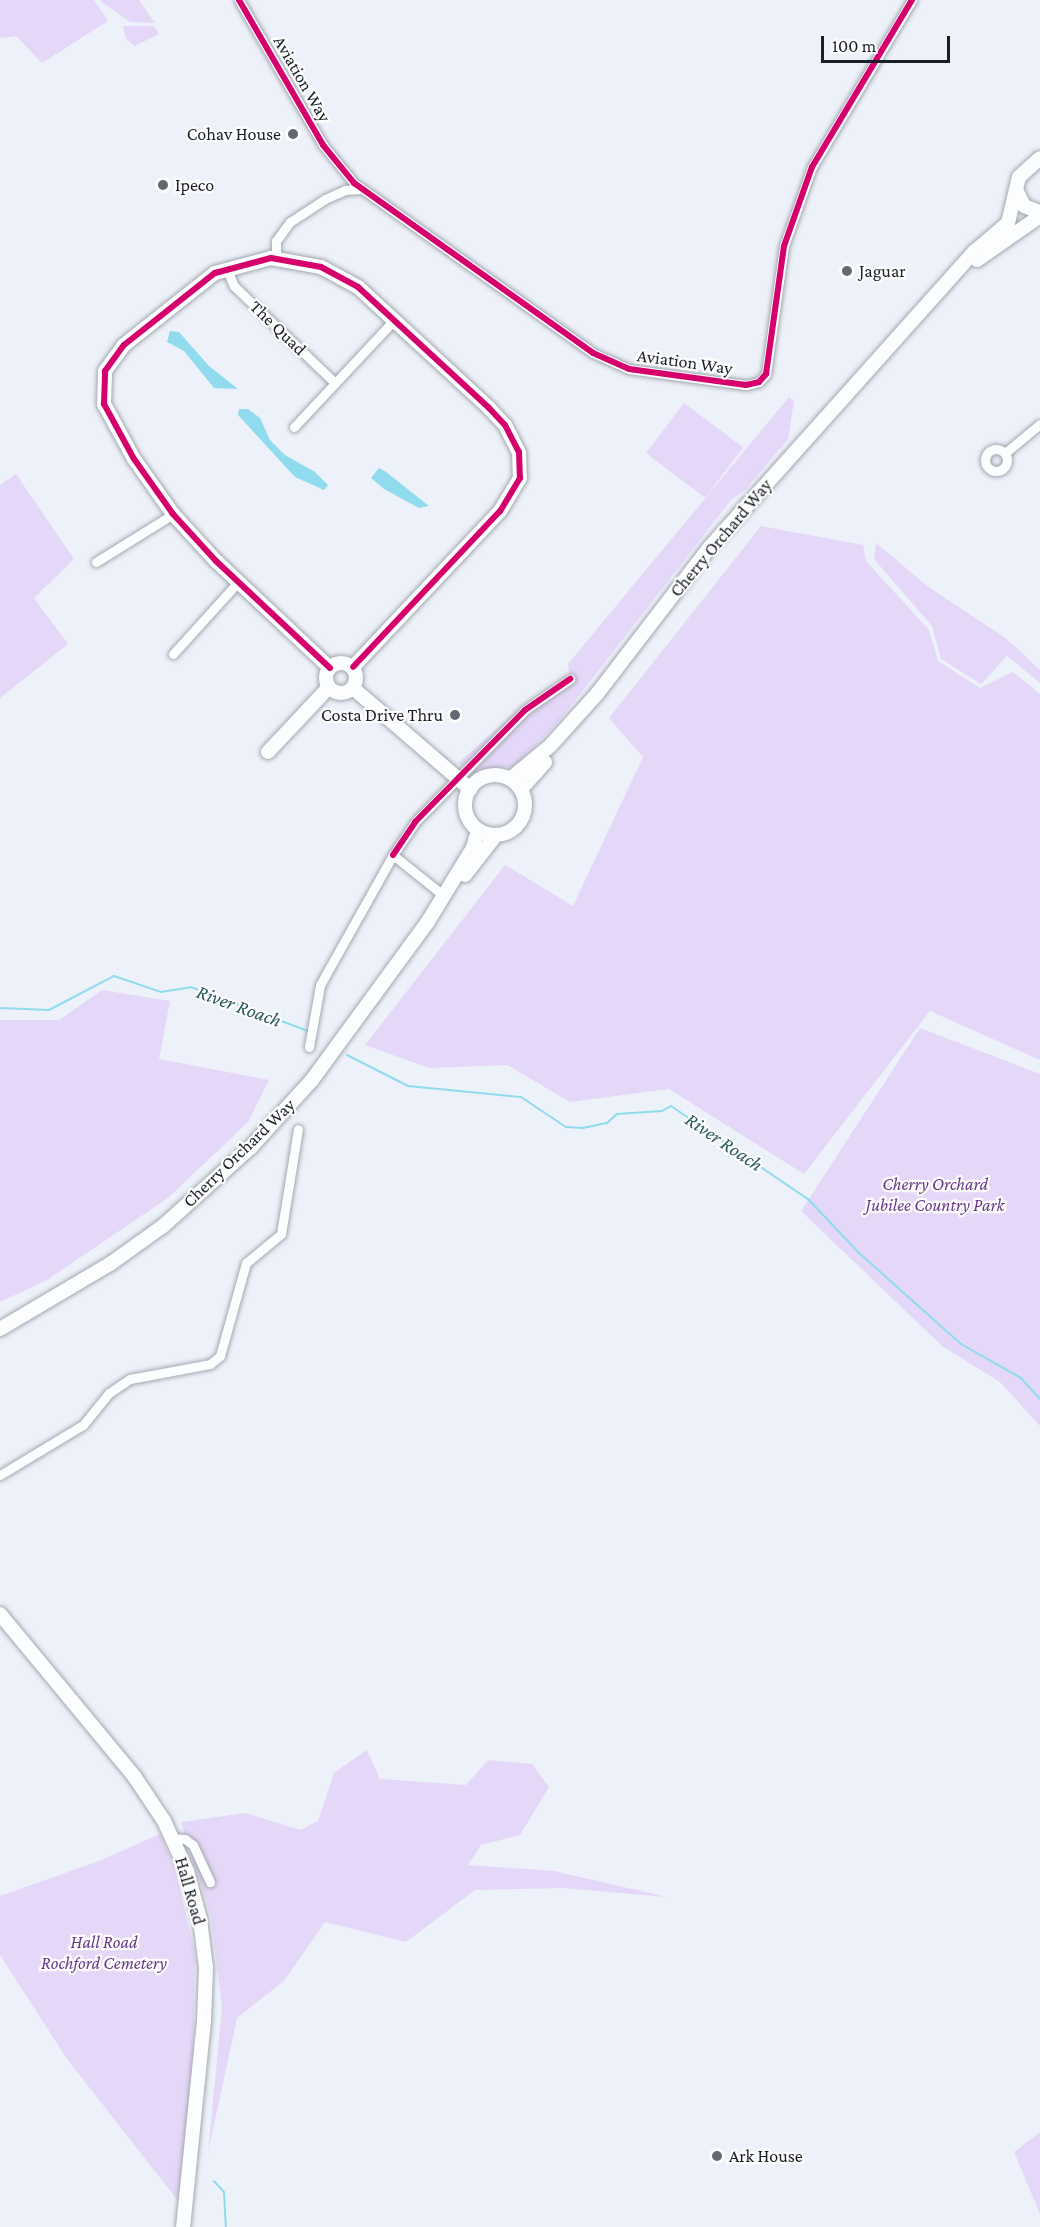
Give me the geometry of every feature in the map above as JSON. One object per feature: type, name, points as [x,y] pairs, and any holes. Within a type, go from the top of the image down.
[{"type":"main road","name":"Cherry Orchard Way","points":[[510,778],[539,758],[597,694],[710,547],[975,251],[1008,223],[1019,177],[1034,166],[1040,158]]},
{"type":"main road","name":"Cherry Orchard Way","points":[[935,298],[981,256],[1040,214],[1024,206],[1016,190]]},
{"type":"main road","points":[[330,668],[238,582],[173,514],[108,415],[102,387],[105,371],[124,345],[188,293],[227,268],[276,258],[321,267],[338,274],[394,320],[505,425],[519,452],[520,478],[501,511],[352,667]]},
{"type":"main road","points":[[343,662],[352,667],[357,680],[352,688],[338,693],[329,687],[326,677],[330,668],[343,662]]},
{"type":"main road","points":[[267,752],[329,687]]},
{"type":"main road","points":[[352,688],[470,789]]},
{"type":"main road","points":[[521,789],[576,726],[597,694]]},
{"type":"main road","points":[[490,775],[510,778],[521,789],[525,812],[514,829],[496,836],[478,830],[466,813],[470,789],[490,775]]},
{"type":"main road","name":"Cherry Orchard Way","points":[[0,1329],[137,1245],[251,1147],[312,1080],[427,923],[473,848],[478,830]]},
{"type":"main road","name":"Cherry Orchard Way","points":[[427,923],[435,918],[496,836]]},
{"type":"main road","name":"Hall Road","points":[[0,1614],[134,1776],[172,1838],[187,1870],[200,1919],[206,1968],[204,2021],[183,2227]]},
{"type":"street","name":"Aviation Way","points":[[239,0],[323,145],[362,189],[593,354],[628,369],[746,386],[759,382],[766,374],[784,246],[812,167],[912,0]]},
{"type":"street","points":[[276,258],[276,241],[290,222],[345,190],[362,189]]},
{"type":"street","name":"The Quad","points":[[227,268],[234,286],[335,383]]},
{"type":"street","points":[[294,427],[394,320]]},
{"type":"street","points":[[1005,453],[1040,424]]},
{"type":"street","points":[[96,562],[173,514]]},
{"type":"street","points":[[172,654],[238,582]]},
{"type":"street","points":[[309,1047],[320,985],[393,855],[415,822],[525,710],[570,679]]},
{"type":"street","points":[[393,855],[443,894]]},
{"type":"street","points":[[0,1475],[83,1425],[110,1393],[130,1379],[210,1364],[220,1356],[246,1263],[281,1234],[298,1129]]},
{"type":"street","points":[[172,1838],[184,1839],[193,1845],[210,1882]]},
{"type":"green space","points":[[0,0],[94,0],[108,21],[42,63],[16,36],[0,38]]},
{"type":"green space","points":[[99,0],[139,0],[155,23],[130,22]]},
{"type":"green space","points":[[123,26],[154,26],[159,34],[135,46],[126,39]]},
{"type":"green space","points":[[789,397],[794,401],[788,439],[746,489],[731,500],[560,720],[515,767],[493,768],[476,776],[458,763],[517,711],[529,711],[571,685],[568,664]]},
{"type":"green space","points":[[684,403],[743,448],[705,498],[646,453]]},
{"type":"green space","points":[[16,474],[74,559],[34,598],[68,644],[0,698],[0,485]]},
{"type":"green space","points":[[761,526],[863,545],[866,561],[929,630],[938,661],[980,688],[1013,672],[1040,694],[1040,1060],[930,1011],[804,1174],[669,1089],[570,1102],[507,1065],[429,1068],[365,1045],[505,865],[573,906],[643,757],[609,718]]},
{"type":"green space","points":[[876,543],[930,588],[1007,639],[1040,670],[1040,683],[1007,656],[981,684],[941,659],[932,626],[874,559]]},
{"type":"green space","points":[[102,990],[170,1001],[159,1059],[269,1080],[248,1122],[168,1198],[47,1280],[0,1302],[0,1020],[59,1020]]},
{"type":"green space","name":"Cherry Orchard Jubilee Country Park","points":[[920,1028],[1040,1074],[1040,1426],[1000,1382],[942,1346],[801,1211]]},
{"type":"green space","points":[[367,1750],[380,1779],[466,1785],[488,1760],[532,1764],[549,1787],[520,1835],[481,1845],[468,1865],[554,1871],[667,1897],[562,1888],[475,1890],[406,1942],[325,1922],[284,1981],[237,2018],[208,2153],[222,2008],[211,1916],[181,1822],[246,1813],[300,1830],[318,1821],[334,1773]]},
{"type":"green space","name":"Hall Road Rochford Cemetery","points":[[160,1834],[176,1872],[195,1954],[193,2057],[179,2202],[67,2059],[0,1955],[0,1896],[99,1861]]},
{"type":"green space","points":[[1040,2132],[1040,2214],[1014,2152]]},
{"type":"water","points":[[170,331],[179,332],[209,366],[238,389],[214,388],[184,351],[167,342]]},
{"type":"water","points":[[239,409],[248,409],[260,418],[270,440],[285,455],[315,472],[328,485],[324,490],[295,477],[238,415]]},
{"type":"water","points":[[379,468],[429,506],[419,508],[384,489],[371,478]]},
{"type":"waterway","name":"River Roach","points":[[0,1008],[49,1010],[114,976],[161,992],[191,987],[308,1031]]},
{"type":"waterway","name":"River Roach","points":[[347,1055],[408,1086],[521,1097],[566,1127],[583,1128],[607,1123],[617,1114],[662,1111],[671,1106],[808,1199],[859,1253],[961,1344],[1021,1378],[1040,1399]]},
{"type":"waterway","points":[[214,2181],[224,2192],[226,2227]]},
{"type":"cycle path","points":[[239,0],[323,145],[354,183],[593,353],[629,369],[746,385],[759,382],[766,374],[784,246],[812,167],[912,0]]},
{"type":"cycle path","points":[[330,668],[216,561],[173,514],[134,459],[104,404],[105,371],[124,345],[215,273],[271,258],[321,267],[358,287],[489,408],[505,425],[519,452],[520,478],[500,511],[353,667]]},
{"type":"cycle path","points":[[393,855],[415,822],[525,710],[570,679]]},
{"type":"place","name":"Cohav House","points":[[293,134]]},
{"type":"place","name":"Ipeco","points":[[163,185]]},
{"type":"place","name":"Jaguar","points":[[847,271]]},
{"type":"place","name":"Costa Drive Thru","points":[[455,715]]},
{"type":"place","name":"Ark House","points":[[717,2156]]}]
